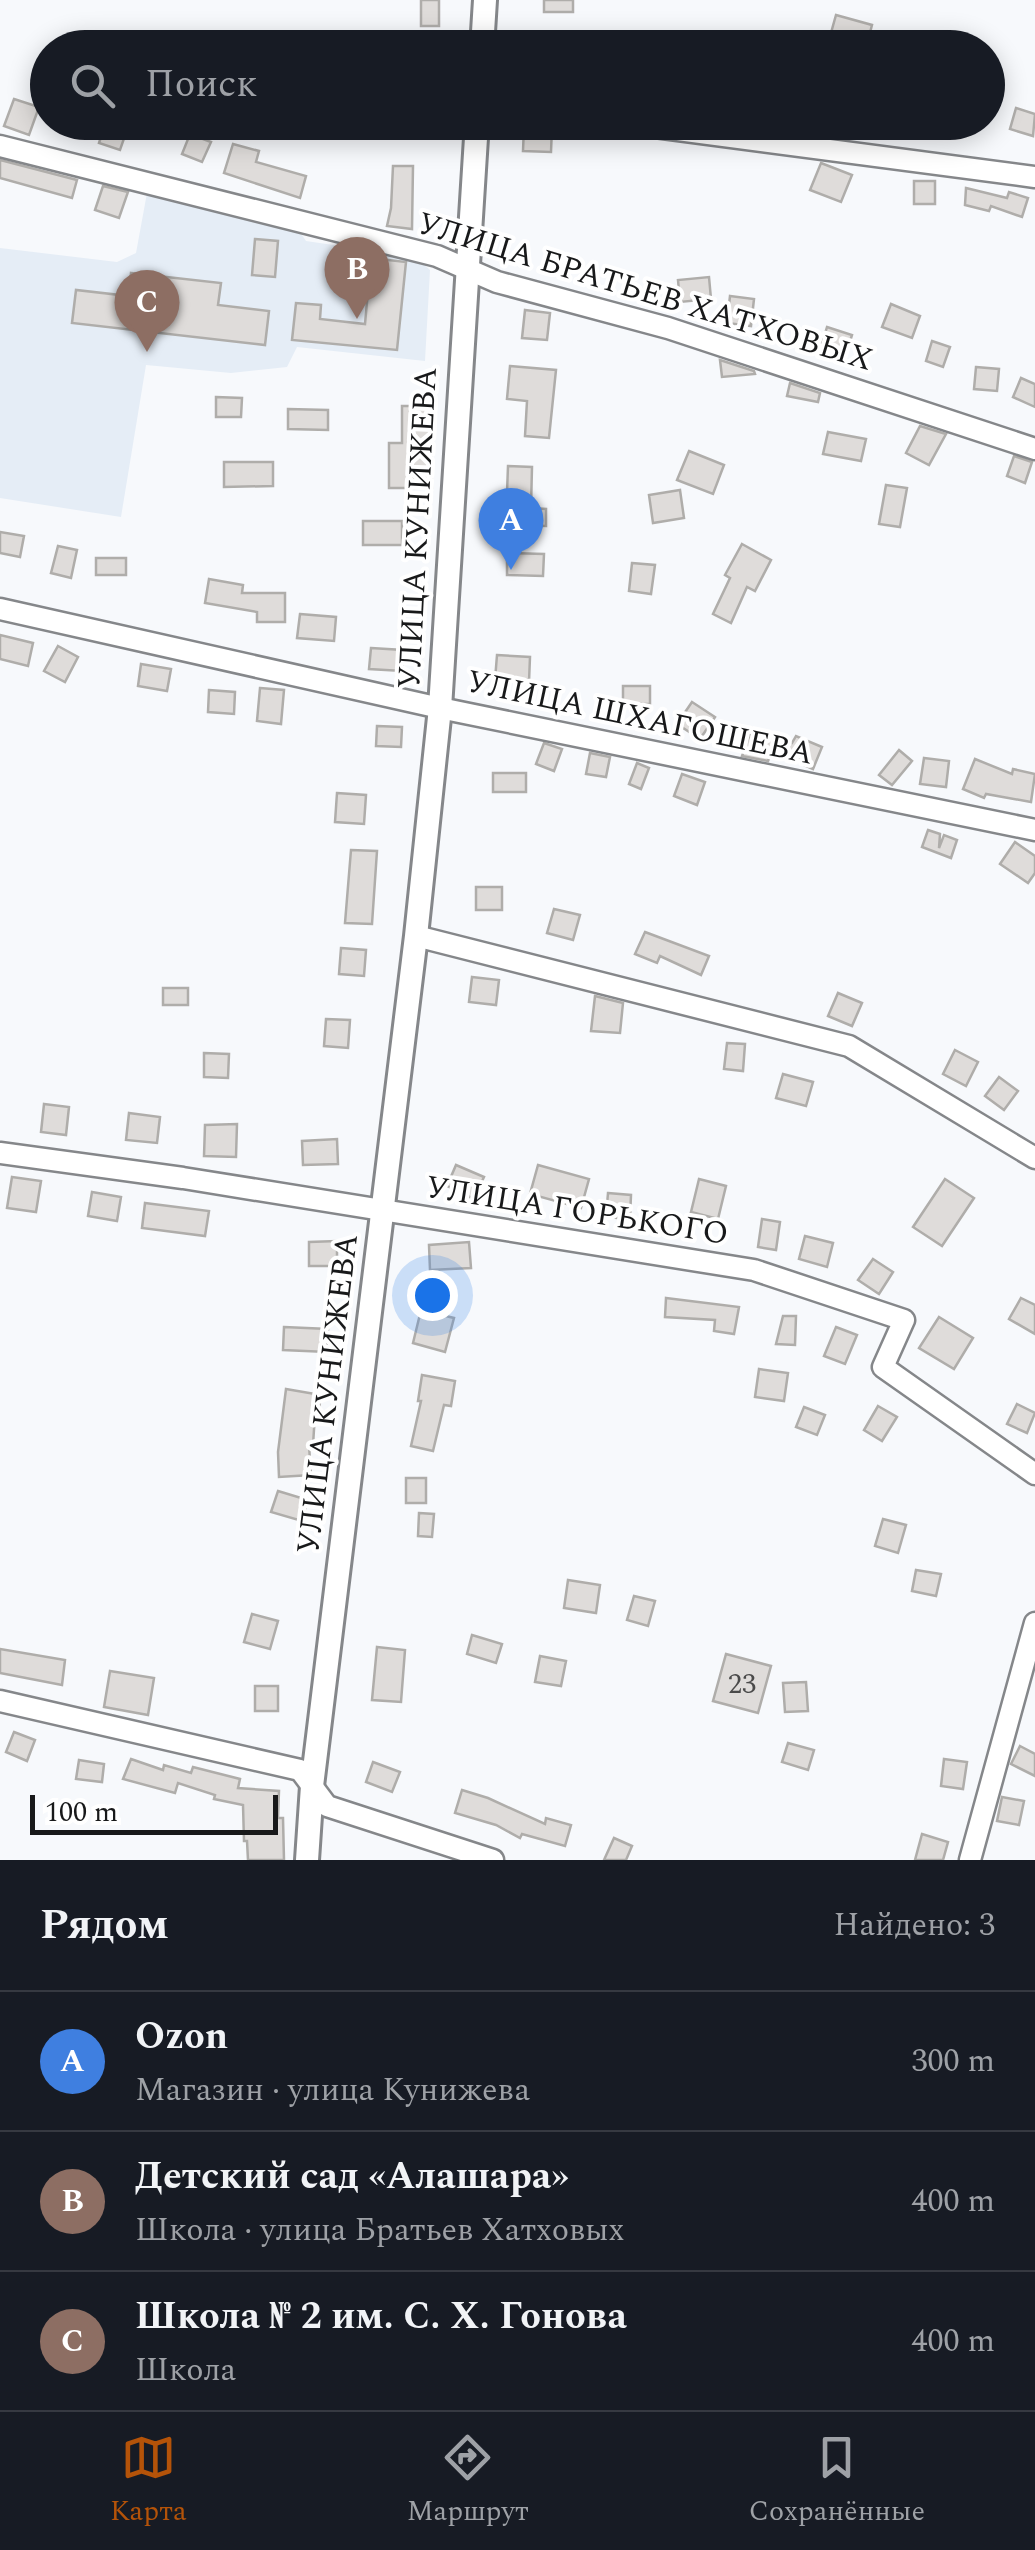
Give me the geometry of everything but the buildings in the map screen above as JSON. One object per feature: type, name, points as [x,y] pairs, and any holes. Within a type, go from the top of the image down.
[{"type":"street","points":[[483,30],[485,0]]},
{"type":"street","name":"УЛИЦА КУНИЖЕВА","points":[[306,1860],[440,708],[476,140]]},
{"type":"street","points":[[754,140],[1035,177]]},
{"type":"street","name":"УЛИЦА БРАТЬЕВ ХАТХОВЫХ","points":[[0,146],[436,256],[496,282],[668,328],[1035,449]]},
{"type":"street","name":"УЛИЦА ШХАГОШЕВА","points":[[0,609],[440,708],[1035,830]]},
{"type":"street","points":[[416,936],[850,1046],[1035,1158]]},
{"type":"street","name":"УЛИЦА ГОРЬКОГО","points":[[0,1153],[754,1270],[904,1320],[883,1367],[1035,1474]]},
{"type":"street","points":[[970,1860],[1035,1623]]},
{"type":"street","points":[[0,1701],[300,1770],[327,1806],[493,1860]]},
{"type":"shaded area","points":[[147,193],[300,232],[306,241],[415,257],[430,270],[425,361],[297,347],[287,367],[231,373],[146,365],[121,517],[0,498],[0,248],[117,262],[136,253]]},
{"type":"place","name":"Детский сад «Алашара»","points":[[357,319]]},
{"type":"place","name":"Школа № 2 им. С. Х. Гонова","points":[[147,352]]},
{"type":"place","name":"Ozon","points":[[511,570]]}]
